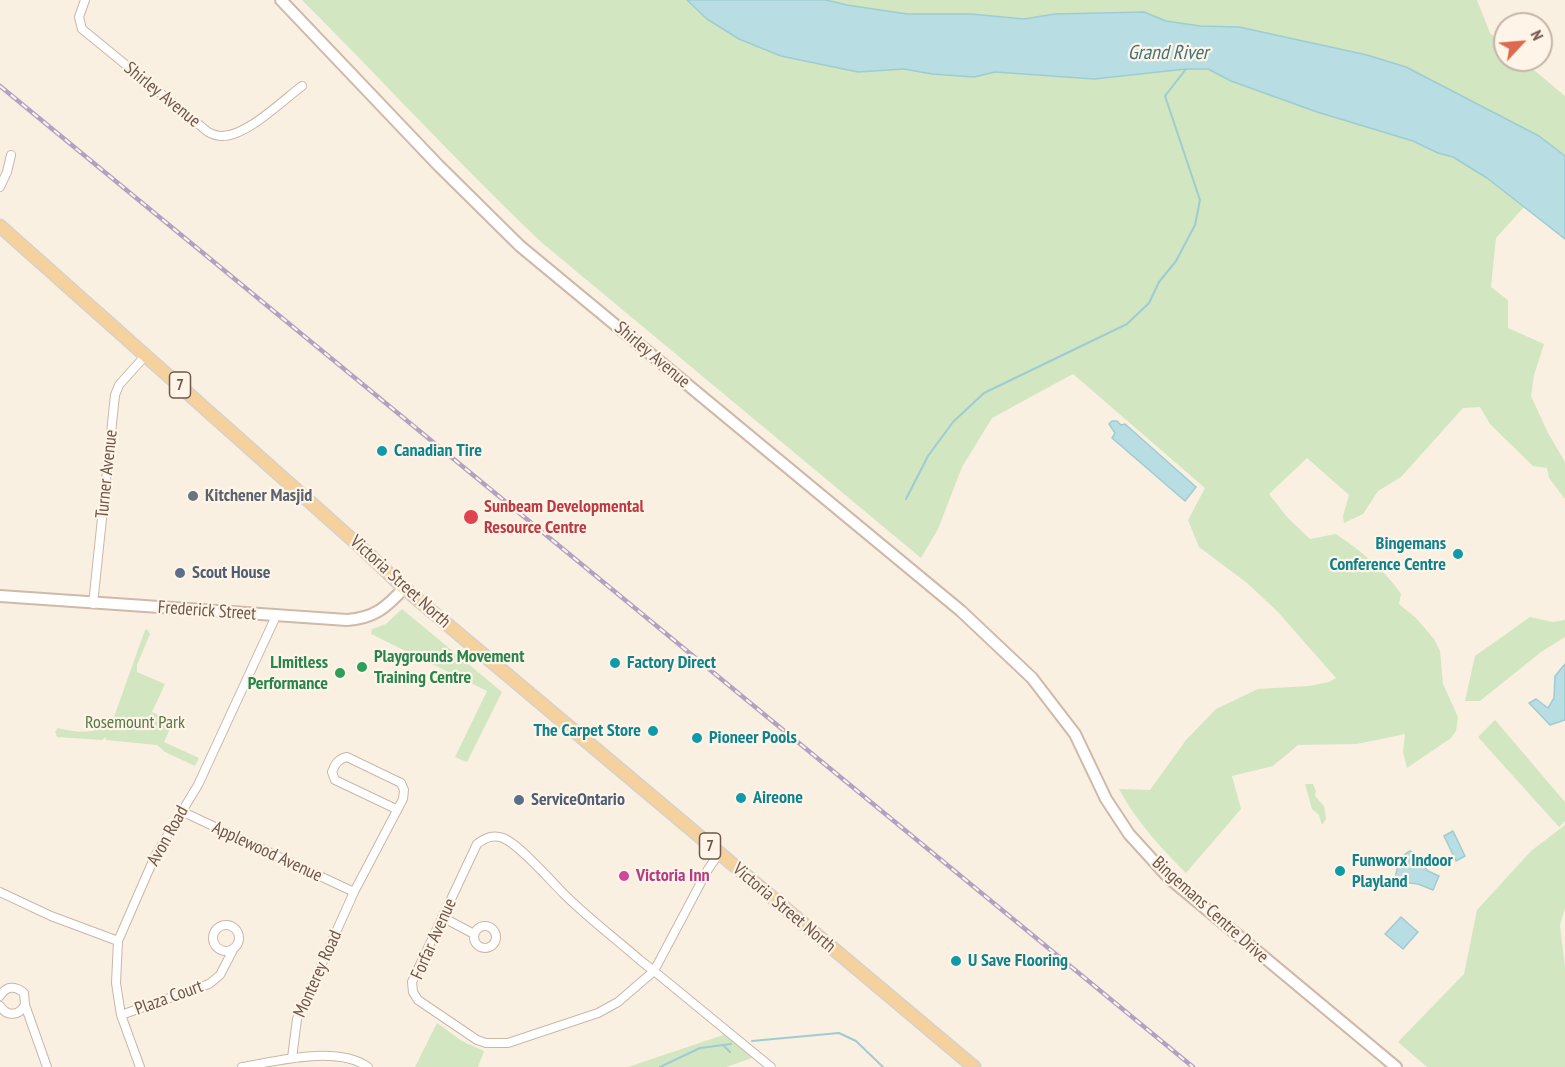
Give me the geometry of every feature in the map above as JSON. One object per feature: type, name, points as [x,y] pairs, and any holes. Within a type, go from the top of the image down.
[{"type":"main road","name":"Shirley Avenue","points":[[281,0],[438,165],[520,246],[961,611],[1032,678],[1042,691]]},
{"type":"main road","name":"Victoria Street North","points":[[0,226],[366,551],[404,588],[974,1067]]},
{"type":"main road","name":"Frederick Street","points":[[0,596],[347,620],[362,619],[383,609],[404,588]]},
{"type":"main road","name":"Bingemans Centre Drive","points":[[1042,691],[1075,734],[1106,799],[1129,834],[1169,878],[1396,1067]]},
{"type":"street","name":"Shirley Avenue","points":[[85,0],[79,17],[82,29],[208,132],[220,136],[236,134],[302,86]]},
{"type":"street","points":[[0,187],[11,155]]},
{"type":"street","name":"Turner Avenue","points":[[93,604],[115,395],[119,386],[146,355]]},
{"type":"street","name":"Avon Road","points":[[140,1067],[121,1015],[116,983],[118,941],[155,856],[198,785],[276,616]]},
{"type":"street","name":"Monterey Road","points":[[292,1058],[297,1019],[354,892],[403,799],[404,790],[401,783],[347,757],[340,758],[335,764],[332,772],[335,780],[396,809]]},
{"type":"street","name":"Applewood Avenue","points":[[181,811],[354,892]]},
{"type":"street","name":"Forfar Avenue","points":[[654,972],[565,896],[541,870],[505,839],[495,836],[486,838],[477,844],[412,982],[413,992],[418,1000],[477,1040],[486,1043],[508,1043],[598,1013],[618,1002],[654,972],[707,871],[719,853]]},
{"type":"street","points":[[0,892],[51,916],[118,941]]},
{"type":"street","points":[[442,916],[474,934]]},
{"type":"street","name":"Plaza Court","points":[[121,1015],[209,984],[220,975],[234,948]]},
{"type":"street","points":[[654,972],[771,1067]]},
{"type":"street","points":[[0,996],[5,989],[16,988],[25,995],[25,1005],[47,1067]]},
{"type":"street","points":[[0,1006],[7,1013],[13,1014],[21,1012],[25,1005]]},
{"type":"street","points":[[242,1067],[292,1058],[340,1057],[351,1059],[368,1067]]},
{"type":"green space","points":[[302,0],[687,0],[707,19],[740,39],[781,56],[858,72],[904,69],[974,77],[995,72],[1094,79],[1186,69],[1208,69],[1231,81],[1317,112],[1413,141],[1438,153],[1453,157],[1487,178],[1524,207],[1496,238],[1491,287],[1508,300],[1508,328],[1544,344],[1534,375],[1531,396],[1548,433],[1565,462],[1565,499],[1549,478],[1547,468],[1533,466],[1490,424],[1480,407],[1463,408],[1401,477],[1378,491],[1363,514],[1344,523],[1343,516],[1349,495],[1307,458],[1269,494],[1287,517],[1310,539],[1336,534],[1372,561],[1395,585],[1401,594],[1399,604],[1416,618],[1434,639],[1440,651],[1443,684],[1458,717],[1456,731],[1451,738],[1407,768],[1403,752],[1405,734],[1357,744],[1298,745],[1273,766],[1232,776],[1241,809],[1186,873],[1149,833],[1119,789],[1150,790],[1186,740],[1216,709],[1258,689],[1309,686],[1329,682],[1336,678],[1277,611],[1247,583],[1199,547],[1188,520],[1205,488],[1073,374],[992,418],[962,467],[938,529],[921,558],[541,242],[480,183]]},
{"type":"green space","points":[[826,0],[1477,0],[1493,36],[1493,72],[1536,72],[1565,96],[1565,156],[1539,136],[1406,67],[1367,55],[1239,27],[1200,26],[1166,21],[1144,12],[1055,14],[1024,19],[971,14],[907,14]]},
{"type":"green space","points":[[402,609],[502,692],[467,762],[455,757],[487,691],[371,634],[372,629],[386,624]]},
{"type":"green space","points":[[1530,617],[1553,622],[1565,620],[1565,637],[1541,652],[1480,701],[1465,701],[1475,656]]},
{"type":"green space","name":"Rosemount Park","points":[[147,629],[150,634],[137,665],[137,672],[165,684],[152,712],[173,722],[164,742],[199,758],[195,766],[165,752],[157,745],[106,740],[106,737],[102,740],[57,737],[55,732],[58,728],[88,732],[102,727],[114,717]]},
{"type":"green space","points":[[1495,720],[1565,802],[1565,821],[1559,827],[1478,737]]},
{"type":"green space","points":[[1305,784],[1313,784],[1316,791],[1315,796],[1324,806],[1326,819],[1322,825],[1319,815],[1312,809]]},
{"type":"green space","points":[[1565,825],[1565,908],[1560,925],[1565,967],[1565,1067],[1427,1067],[1398,1042],[1464,974],[1477,910],[1531,851]]},
{"type":"green space","points":[[437,1023],[462,1041],[484,1051],[478,1067],[415,1067]]},
{"type":"green space","points":[[726,1034],[752,1058],[726,1067],[628,1067]]},
{"type":"water","name":"Grand River","points":[[687,0],[826,0],[907,14],[971,14],[1024,19],[1055,14],[1144,12],[1166,21],[1200,26],[1239,27],[1367,55],[1406,67],[1539,136],[1565,156],[1565,239],[1487,178],[1453,157],[1438,153],[1413,141],[1317,112],[1231,81],[1208,69],[1186,69],[1094,79],[995,72],[974,77],[904,69],[858,72],[781,56],[739,39],[707,19]]},
{"type":"water","points":[[1117,421],[1121,425],[1125,424],[1196,487],[1185,501],[1112,438],[1115,433],[1109,424]]},
{"type":"water","points":[[1565,664],[1565,720],[1550,725],[1529,703],[1536,699],[1548,708],[1554,698],[1555,676]]},
{"type":"water","points":[[1453,831],[1465,856],[1456,861],[1444,836]]},
{"type":"water","points":[[1410,851],[1415,854],[1415,860],[1428,871],[1439,876],[1433,890],[1418,884],[1401,882],[1401,887],[1395,887],[1396,872],[1400,862]]},
{"type":"water","points":[[1401,917],[1418,932],[1403,949],[1385,934]]},
{"type":"waterway","name":"Grand River","points":[[906,499],[928,456],[953,422],[984,393],[1127,324],[1149,303],[1159,282],[1176,261],[1195,225],[1200,200],[1165,96],[1186,69]]},
{"type":"waterway","points":[[752,1041],[839,1033],[856,1041],[883,1067]]},
{"type":"waterway","points":[[660,1067],[700,1048],[731,1044]]},
{"type":"waterway","points":[[723,1045],[730,1052]]},
{"type":"railway","points":[[0,86],[1193,1067]]},
{"type":"place","name":"Canadian Tire","points":[[382,451]]},
{"type":"place","name":"Kitchener Masjid","points":[[193,496]]},
{"type":"place","name":"Sunbeam Developmental Resource Centre","points":[[471,517]]},
{"type":"place","name":"Bingemans Conference Centre","points":[[1458,554]]},
{"type":"place","name":"Scout House","points":[[180,573]]},
{"type":"place","name":"Factory Direct","points":[[615,663]]},
{"type":"place","name":"Playgrounds Movement Training Centre","points":[[362,667]]},
{"type":"place","name":"LImitless Performance","points":[[340,673]]},
{"type":"place","name":"The Carpet Store","points":[[653,731]]},
{"type":"place","name":"Pioneer Pools","points":[[697,738]]},
{"type":"place","name":"Aireone","points":[[741,798]]},
{"type":"place","name":"ServiceOntario","points":[[519,800]]},
{"type":"place","name":"Funworx Indoor Playland","points":[[1340,871]]},
{"type":"place","name":"Victoria Inn","points":[[624,876]]},
{"type":"place","name":"U Save Flooring","points":[[956,961]]}]
